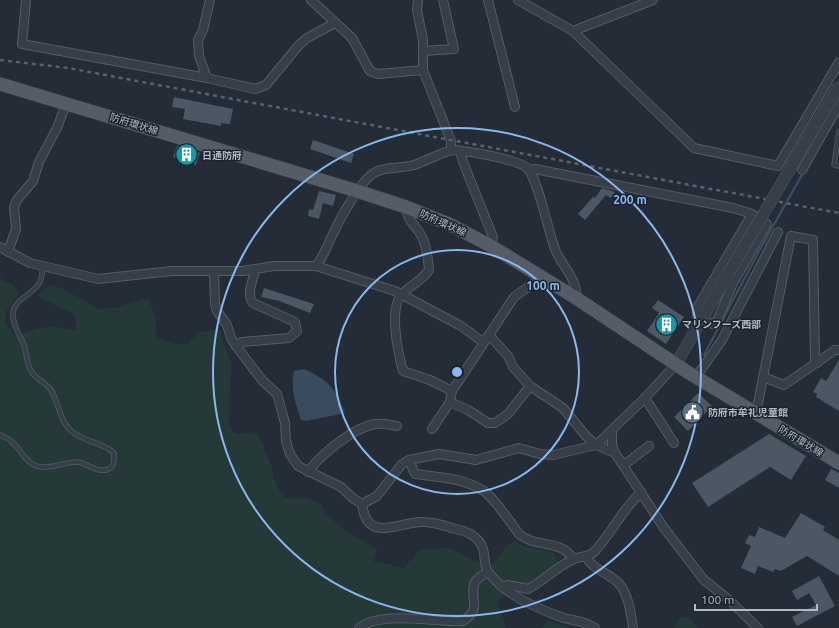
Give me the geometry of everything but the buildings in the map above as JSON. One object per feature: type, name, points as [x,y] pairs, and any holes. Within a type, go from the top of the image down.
[{"type":"main road","name":"防府環状線","points":[[0,84],[357,191],[406,207],[448,224],[492,246],[542,276],[696,377],[839,463]]},
{"type":"street","points":[[26,0],[22,44],[206,78],[255,89],[266,85],[299,45],[307,38],[335,23]]},
{"type":"street","points":[[206,78],[199,56],[198,40],[203,30],[210,0]]},
{"type":"street","points":[[311,0],[352,38],[370,70],[378,74],[423,70]]},
{"type":"street","points":[[418,0],[417,10],[423,51],[423,70],[451,141],[451,150]]},
{"type":"street","points":[[423,51],[454,49],[443,0]]},
{"type":"street","points":[[488,0],[515,107]]},
{"type":"street","points":[[518,0],[573,31],[694,148],[778,166],[839,62]]},
{"type":"street","points":[[573,31],[653,0]]},
{"type":"street","points":[[825,85],[839,95]]},
{"type":"street","points":[[362,504],[377,496],[402,464],[409,460],[439,454],[476,460],[519,448],[540,454],[553,455],[596,445],[645,398],[676,364],[839,86]]},
{"type":"street","points":[[8,252],[16,229],[14,207],[17,200],[32,181],[39,162],[57,128],[66,104]]},
{"type":"street","points":[[802,170],[839,104]]},
{"type":"street","points":[[316,266],[327,249],[338,224],[357,191],[370,175],[386,170],[412,166],[430,160],[451,150],[506,160],[523,166],[529,170],[536,185],[556,252],[577,291],[576,298]]},
{"type":"street","points":[[460,152],[462,162],[493,237],[492,246]]},
{"type":"street","points":[[529,170],[535,169],[733,208],[752,214],[773,228],[791,236],[813,240],[815,359],[817,363]]},
{"type":"street","points":[[406,207],[408,221],[421,235],[424,243],[429,270],[402,294],[398,300],[394,316],[403,371],[430,380],[452,391]]},
{"type":"street","points":[[752,214],[697,308],[697,314],[703,320],[712,324],[717,321],[733,283],[773,228]]},
{"type":"street","points":[[696,377],[722,340],[773,228]]},
{"type":"street","points":[[754,412],[757,408],[791,236]]},
{"type":"street","points":[[0,247],[30,263],[98,279],[172,271],[255,270],[274,266],[316,266],[402,294],[461,326],[483,342]]},
{"type":"street","points":[[236,346],[242,342],[289,338],[296,331],[295,322],[253,303],[250,300],[249,292],[255,270]]},
{"type":"street","points":[[214,271],[215,304],[217,312],[227,325],[230,338],[262,380],[277,394],[285,423],[286,441],[290,454],[298,466],[341,487],[354,500],[362,504]]},
{"type":"street","points":[[432,429],[450,402],[452,391],[514,297],[542,276]]},
{"type":"street","points":[[489,335],[508,356],[513,367],[530,386],[563,408],[586,436],[596,445],[615,453]]},
{"type":"street","points":[[763,377],[784,385],[835,350],[839,350]]},
{"type":"street","points":[[450,402],[468,410],[488,423],[495,423],[508,414],[530,386]]},
{"type":"street","points":[[645,398],[674,443]]},
{"type":"street","points":[[308,472],[322,456],[353,434],[374,425],[397,426]]},
{"type":"street","points":[[612,430],[612,445],[615,453],[664,528],[704,580],[728,599],[758,628]]},
{"type":"street","points":[[624,465],[649,446]]},
{"type":"street","points":[[409,460],[415,474],[469,483],[485,491],[526,540],[550,544],[561,548],[573,559]]},
{"type":"street","points":[[503,587],[508,585],[528,589],[573,559],[592,554],[604,540],[616,520],[641,492]]},
{"type":"street","points":[[362,504],[363,516],[370,524],[378,528],[398,528],[423,522],[436,524],[471,534],[478,540],[483,549],[488,572],[503,587],[564,618],[590,624],[595,628]]},
{"type":"street","points":[[586,556],[589,563],[612,577],[621,586],[627,601],[633,628]]},
{"type":"street","points":[[359,628],[366,622],[380,619],[463,621],[472,616],[475,606],[474,584],[477,579],[488,572]]},
{"type":"lane","points":[[839,132],[834,164],[839,166]]},
{"type":"lane","points":[[0,435],[12,441],[25,458],[34,464],[43,467],[76,462],[86,464],[99,470],[107,470],[111,468],[114,462],[114,453],[109,448],[82,438],[71,430],[64,422],[51,390],[45,383],[34,375],[29,367],[24,345],[17,331],[13,314],[15,306],[36,288],[41,281],[43,267]]},
{"type":"green space","points":[[0,275],[2,281],[13,284],[19,294],[7,309],[5,323],[16,336],[35,329],[46,327],[77,329],[74,314],[48,302],[37,295],[51,285],[66,290],[98,309],[119,307],[148,298],[157,321],[155,336],[177,344],[188,344],[199,332],[220,329],[231,364],[229,427],[235,434],[258,433],[271,465],[276,486],[285,498],[307,498],[321,504],[328,516],[348,532],[377,549],[373,561],[404,568],[419,550],[449,548],[475,561],[493,564],[505,548],[514,541],[526,547],[553,552],[559,564],[497,601],[506,628],[0,628]]},
{"type":"green space","points":[[688,616],[698,628],[675,628],[680,618]]},
{"type":"green space","points":[[547,620],[569,628],[541,628]]},
{"type":"water","points":[[304,369],[325,381],[335,391],[345,413],[307,421],[301,420],[294,396],[293,377],[294,371]]},
{"type":"waterway","points":[[826,135],[839,114]]},
{"type":"waterway","points":[[704,355],[758,253],[804,171]]},
{"type":"railway","points":[[0,60],[68,68],[839,213]]},
{"type":"place","name":"日通防府","points":[[187,155]]},
{"type":"place","name":"マリンフーズ西部","points":[[666,324]]},
{"type":"place","name":"防府市牟礼児童館","points":[[692,412]]}]
